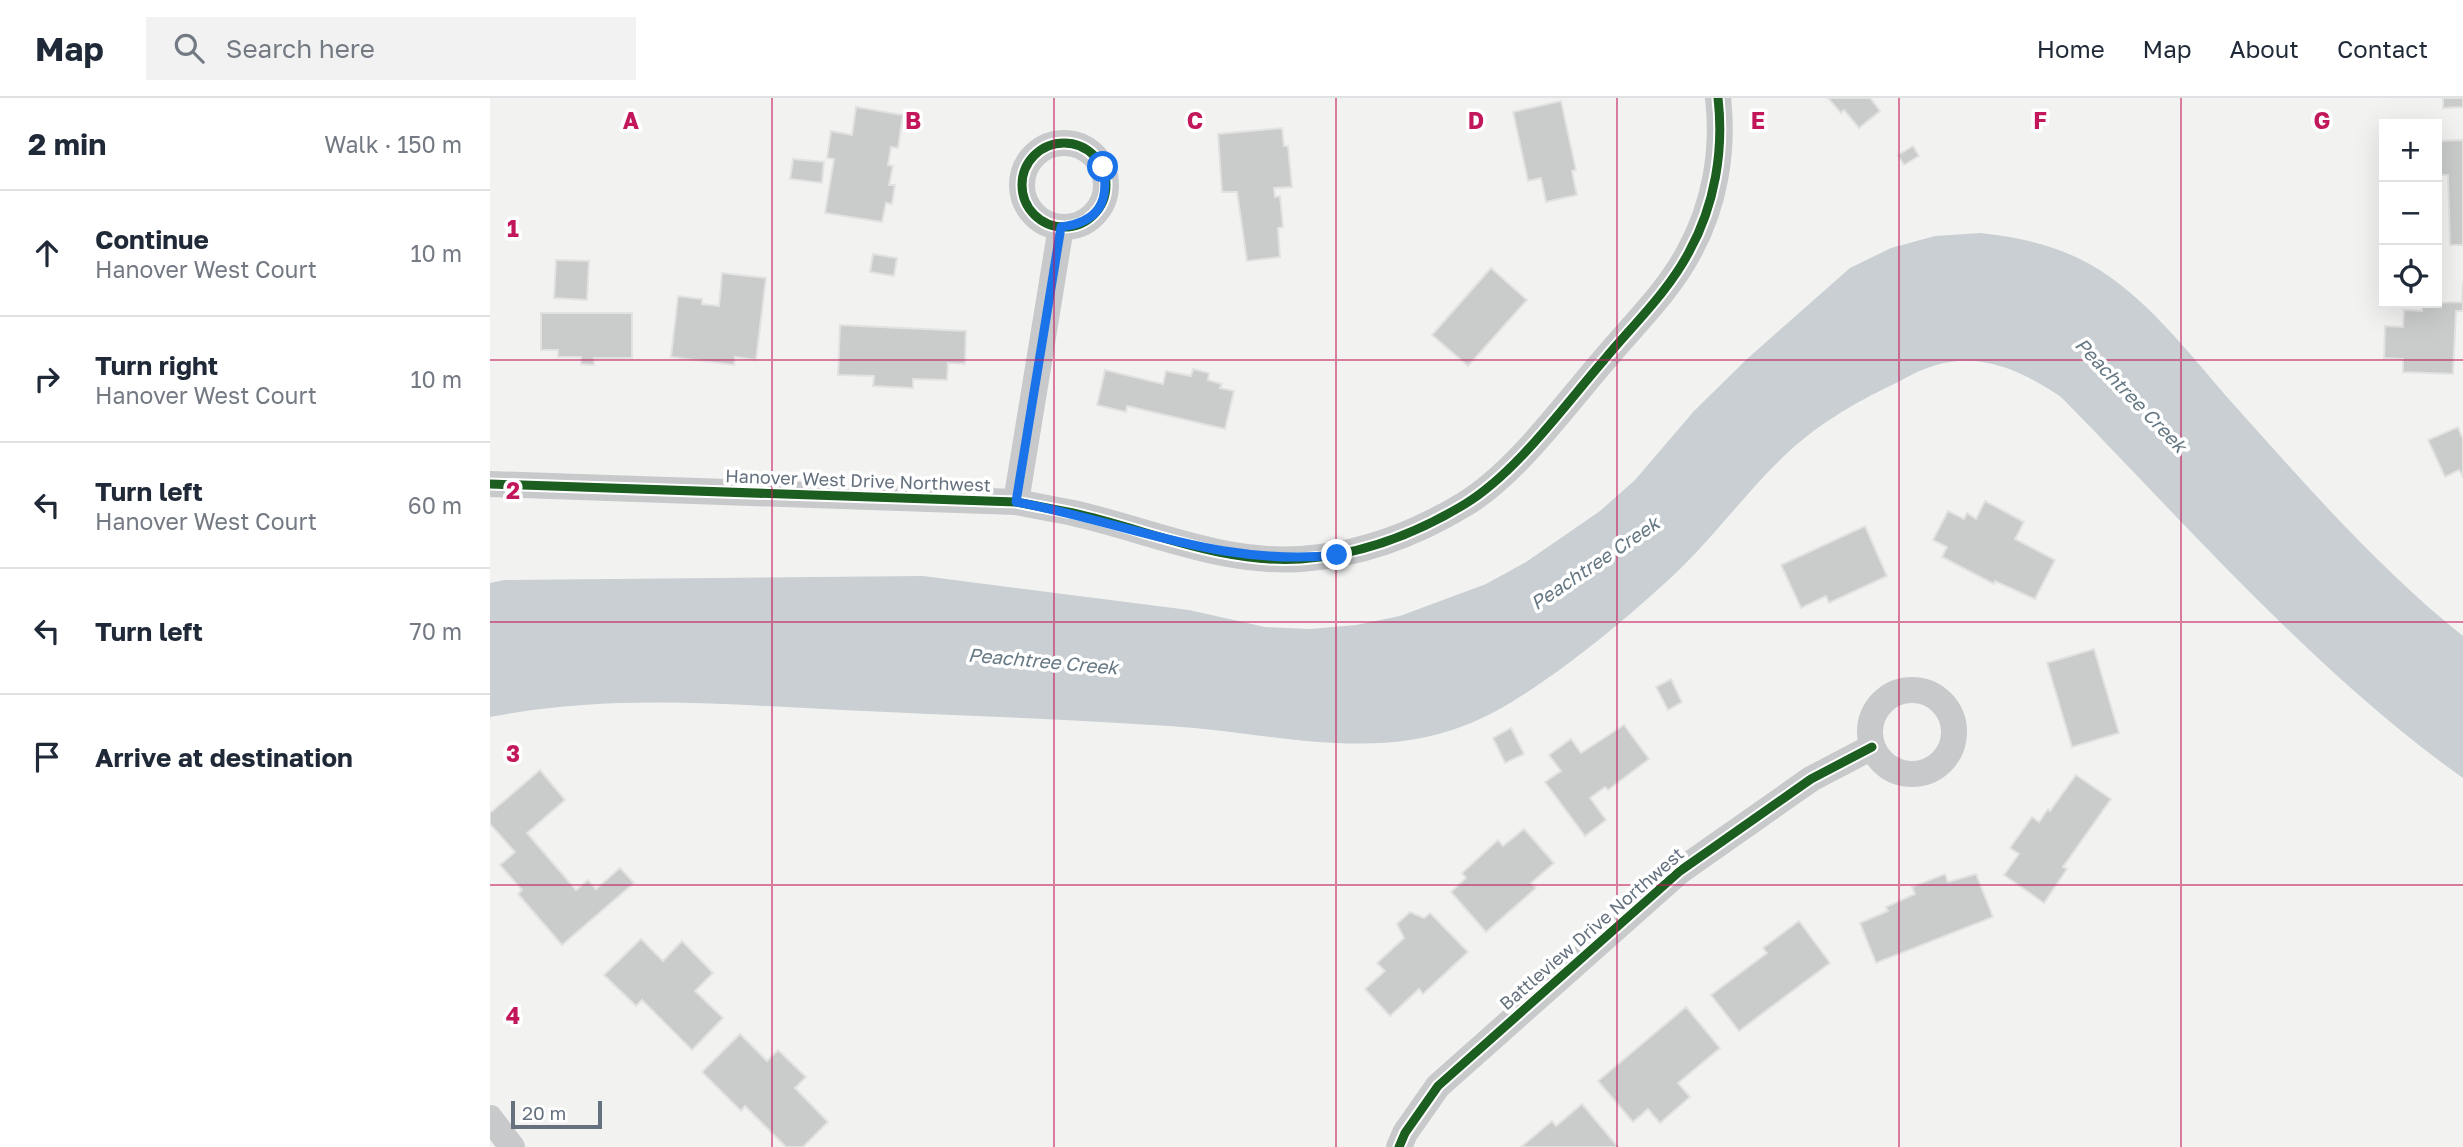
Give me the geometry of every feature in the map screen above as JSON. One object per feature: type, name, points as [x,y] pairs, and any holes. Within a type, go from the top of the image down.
[{"type":"street","name":"Hanover West Drive Northwest","points":[[490,484],[1016,502],[1075,513],[1189,547],[1258,558],[1299,559],[1374,547],[1410,534],[1467,503],[1521,457],[1668,284],[1689,252],[1704,219],[1716,177],[1721,124],[1718,98]]},
{"type":"street","points":[[1016,502],[1061,227]]},
{"type":"street","name":"Battleview Drive Northwest","points":[[1399,1147],[1405,1133],[1438,1086],[1680,871],[1811,779],[1872,747]]},
{"type":"street","points":[[490,1118],[512,1147]]},
{"type":"water","name":"Peachtree Creek","points":[[1981,233],[2016,238],[2064,252],[2095,267],[2128,290],[2176,338],[2344,526],[2402,583],[2463,636],[2463,778],[2356,693],[2305,646],[2205,547],[2061,397],[2016,372],[1984,362],[1968,361],[1951,362],[1918,372],[1863,400],[1819,427],[1767,473],[1681,568],[1608,633],[1520,697],[1466,725],[1430,736],[1356,744],[1128,724],[666,703],[579,705],[490,717],[490,583],[504,580],[923,576],[1189,610],[1265,627],[1310,629],[1356,625],[1400,616],[1486,584],[1526,562],[1600,511],[1635,480],[1694,411],[1747,359],[1850,268],[1891,248],[1935,236]]},
{"type":"building","points":[[1828,98],[1870,98],[1880,111],[1859,128],[1844,110],[1841,113]]},
{"type":"building","points":[[2443,98],[2463,98],[2463,107],[2443,108]]},
{"type":"building","points":[[1561,101],[1576,170],[1572,171],[1577,195],[1546,202],[1541,178],[1528,181],[1513,112]]},
{"type":"building","points":[[856,107],[903,115],[898,148],[891,147],[888,165],[893,166],[889,185],[895,185],[892,204],[886,203],[882,222],[825,213],[834,159],[827,158],[831,131],[852,135]]},
{"type":"building","points":[[1282,128],[1284,146],[1288,146],[1292,187],[1274,188],[1275,197],[1280,196],[1283,227],[1278,228],[1280,257],[1247,261],[1237,192],[1222,192],[1218,134]]},
{"type":"building","points":[[2463,140],[2463,245],[2450,245],[2448,175],[2442,175],[2442,141]]},
{"type":"building","points":[[1913,146],[1919,156],[1904,165],[1898,155]]},
{"type":"building","points":[[793,159],[824,162],[822,183],[790,179]]},
{"type":"building","points":[[873,254],[897,258],[894,276],[870,272]]},
{"type":"building","points":[[556,260],[589,261],[587,300],[554,298]]},
{"type":"building","points":[[1491,268],[1527,300],[1468,366],[1432,335]]},
{"type":"building","points":[[722,273],[766,278],[756,360],[735,357],[734,365],[671,357],[678,296],[702,299],[702,304],[719,306]]},
{"type":"building","points":[[2463,283],[2463,311],[2456,311],[2453,374],[2403,372],[2403,359],[2384,358],[2385,326],[2403,327],[2404,310],[2422,311],[2422,308],[2442,308],[2442,302],[2462,302]]},
{"type":"building","points":[[541,313],[632,313],[632,358],[594,358],[594,365],[581,364],[581,357],[558,357],[558,350],[541,350]]},
{"type":"building","points":[[840,325],[966,331],[965,364],[948,363],[947,380],[913,379],[913,388],[873,386],[874,376],[838,375]]},
{"type":"building","points":[[1193,369],[1209,373],[1208,380],[1222,384],[1220,388],[1234,391],[1225,429],[1127,406],[1126,412],[1097,405],[1105,370],[1163,384],[1166,371],[1191,376]]},
{"type":"building","points":[[2458,427],[2463,439],[2463,477],[2459,470],[2445,477],[2428,440]]},
{"type":"building","points":[[1985,501],[2024,522],[2015,539],[2055,560],[2035,599],[1995,581],[1994,584],[1942,557],[1947,547],[1933,540],[1948,511],[1964,519],[1967,513],[1976,519]]},
{"type":"building","points":[[1865,526],[1887,576],[1829,603],[1826,596],[1801,608],[1781,565]]},
{"type":"building","points":[[2094,649],[2119,733],[2072,747],[2047,663]]},
{"type":"building","points":[[1671,679],[1682,702],[1668,710],[1656,687]]},
{"type":"building","points":[[1624,725],[1649,759],[1608,790],[1605,787],[1590,798],[1606,820],[1585,836],[1545,782],[1561,771],[1549,755],[1571,739],[1581,753]]},
{"type":"building","points":[[1511,728],[1524,754],[1505,763],[1493,738]]},
{"type":"building","points":[[540,770],[565,800],[527,833],[576,890],[588,880],[596,889],[620,868],[634,883],[562,945],[518,894],[522,890],[500,865],[515,852],[490,824],[490,813]]},
{"type":"building","points":[[2076,775],[2111,799],[2063,867],[2067,869],[2044,903],[2004,875],[2019,854],[2010,848],[2032,817],[2039,822],[2048,809],[2050,811]]},
{"type":"building","points":[[1524,829],[1554,863],[1531,883],[1536,888],[1486,932],[1451,892],[1466,878],[1462,873],[1498,840],[1503,846]]},
{"type":"building","points":[[1945,874],[1948,882],[1976,874],[1993,917],[1876,963],[1860,923],[1888,911],[1886,907],[1915,894],[1912,887]]},
{"type":"building","points":[[1410,912],[1424,918],[1430,913],[1468,952],[1423,994],[1419,989],[1390,1016],[1365,989],[1385,971],[1377,963],[1404,938],[1397,924]]},
{"type":"building","points":[[1799,921],[1830,963],[1739,1031],[1711,995],[1767,953],[1763,948]]},
{"type":"building","points":[[641,939],[663,961],[682,941],[713,973],[695,991],[723,1018],[692,1050],[642,1000],[636,1006],[604,975]]},
{"type":"building","points":[[1686,1007],[1720,1048],[1678,1083],[1690,1097],[1660,1123],[1648,1109],[1633,1122],[1598,1081]]},
{"type":"building","points":[[740,1034],[767,1061],[778,1050],[806,1077],[795,1088],[828,1122],[803,1147],[786,1147],[745,1106],[741,1111],[702,1072]]},
{"type":"building","points":[[1582,1104],[1618,1147],[1521,1147],[1552,1121],[1556,1126]]},
{"type":"cycle path","points":[[490,484],[1016,502],[1073,513],[1214,551],[1271,559],[1323,557],[1386,542],[1446,515],[1484,491],[1503,475],[1539,438],[1671,281],[1698,234],[1716,177],[1720,137],[1718,98]]},
{"type":"cycle path","points":[[1064,143],[1080,146],[1094,155],[1103,169],[1106,185],[1103,201],[1094,215],[1080,224],[1064,227],[1048,224],[1034,215],[1025,201],[1022,185],[1025,169],[1034,155],[1048,146],[1064,143]]},
{"type":"cycle path","points":[[1399,1147],[1405,1133],[1438,1086],[1680,871],[1811,779],[1872,747]]},
{"type":"route","points":[[1103,167],[1107,185],[1103,202],[1089,220],[1079,225],[1061,227],[1016,502],[1075,513],[1189,547],[1258,558],[1299,559],[1337,555]]}]
